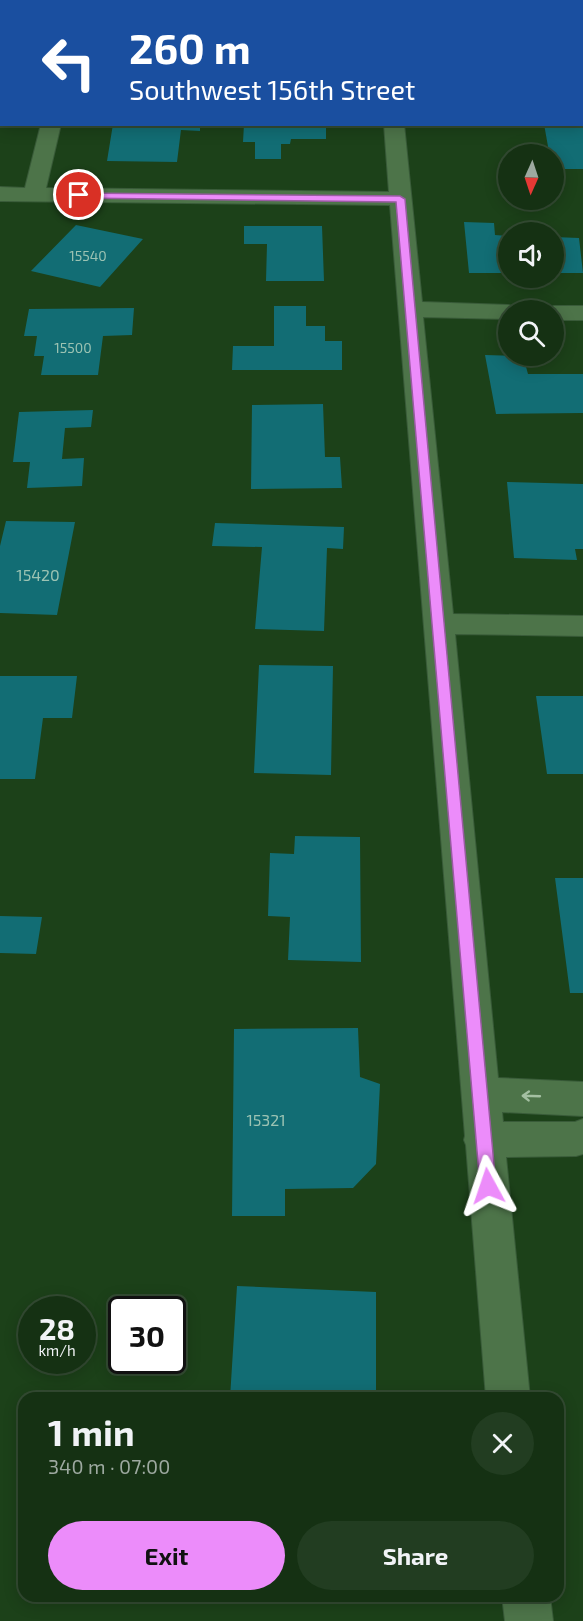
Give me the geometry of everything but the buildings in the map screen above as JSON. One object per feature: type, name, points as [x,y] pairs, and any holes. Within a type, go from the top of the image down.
[{"type":"street","points":[[34,194],[51,126]]},
{"type":"street","points":[[394,126],[483,1140],[507,1392]]},
{"type":"street","points":[[0,194],[400,199]]},
{"type":"street","points":[[409,309],[498,312]]},
{"type":"street","points":[[564,312],[583,313]]},
{"type":"street","points":[[437,624],[583,626]]},
{"type":"street","points":[[479,1094],[583,1099]]},
{"type":"street","points":[[483,1140],[576,1139],[583,1136]]},
{"type":"street","points":[[527,1602],[529,1621]]},
{"type":"route","points":[[79,195],[400,199],[488,1186]]}]
